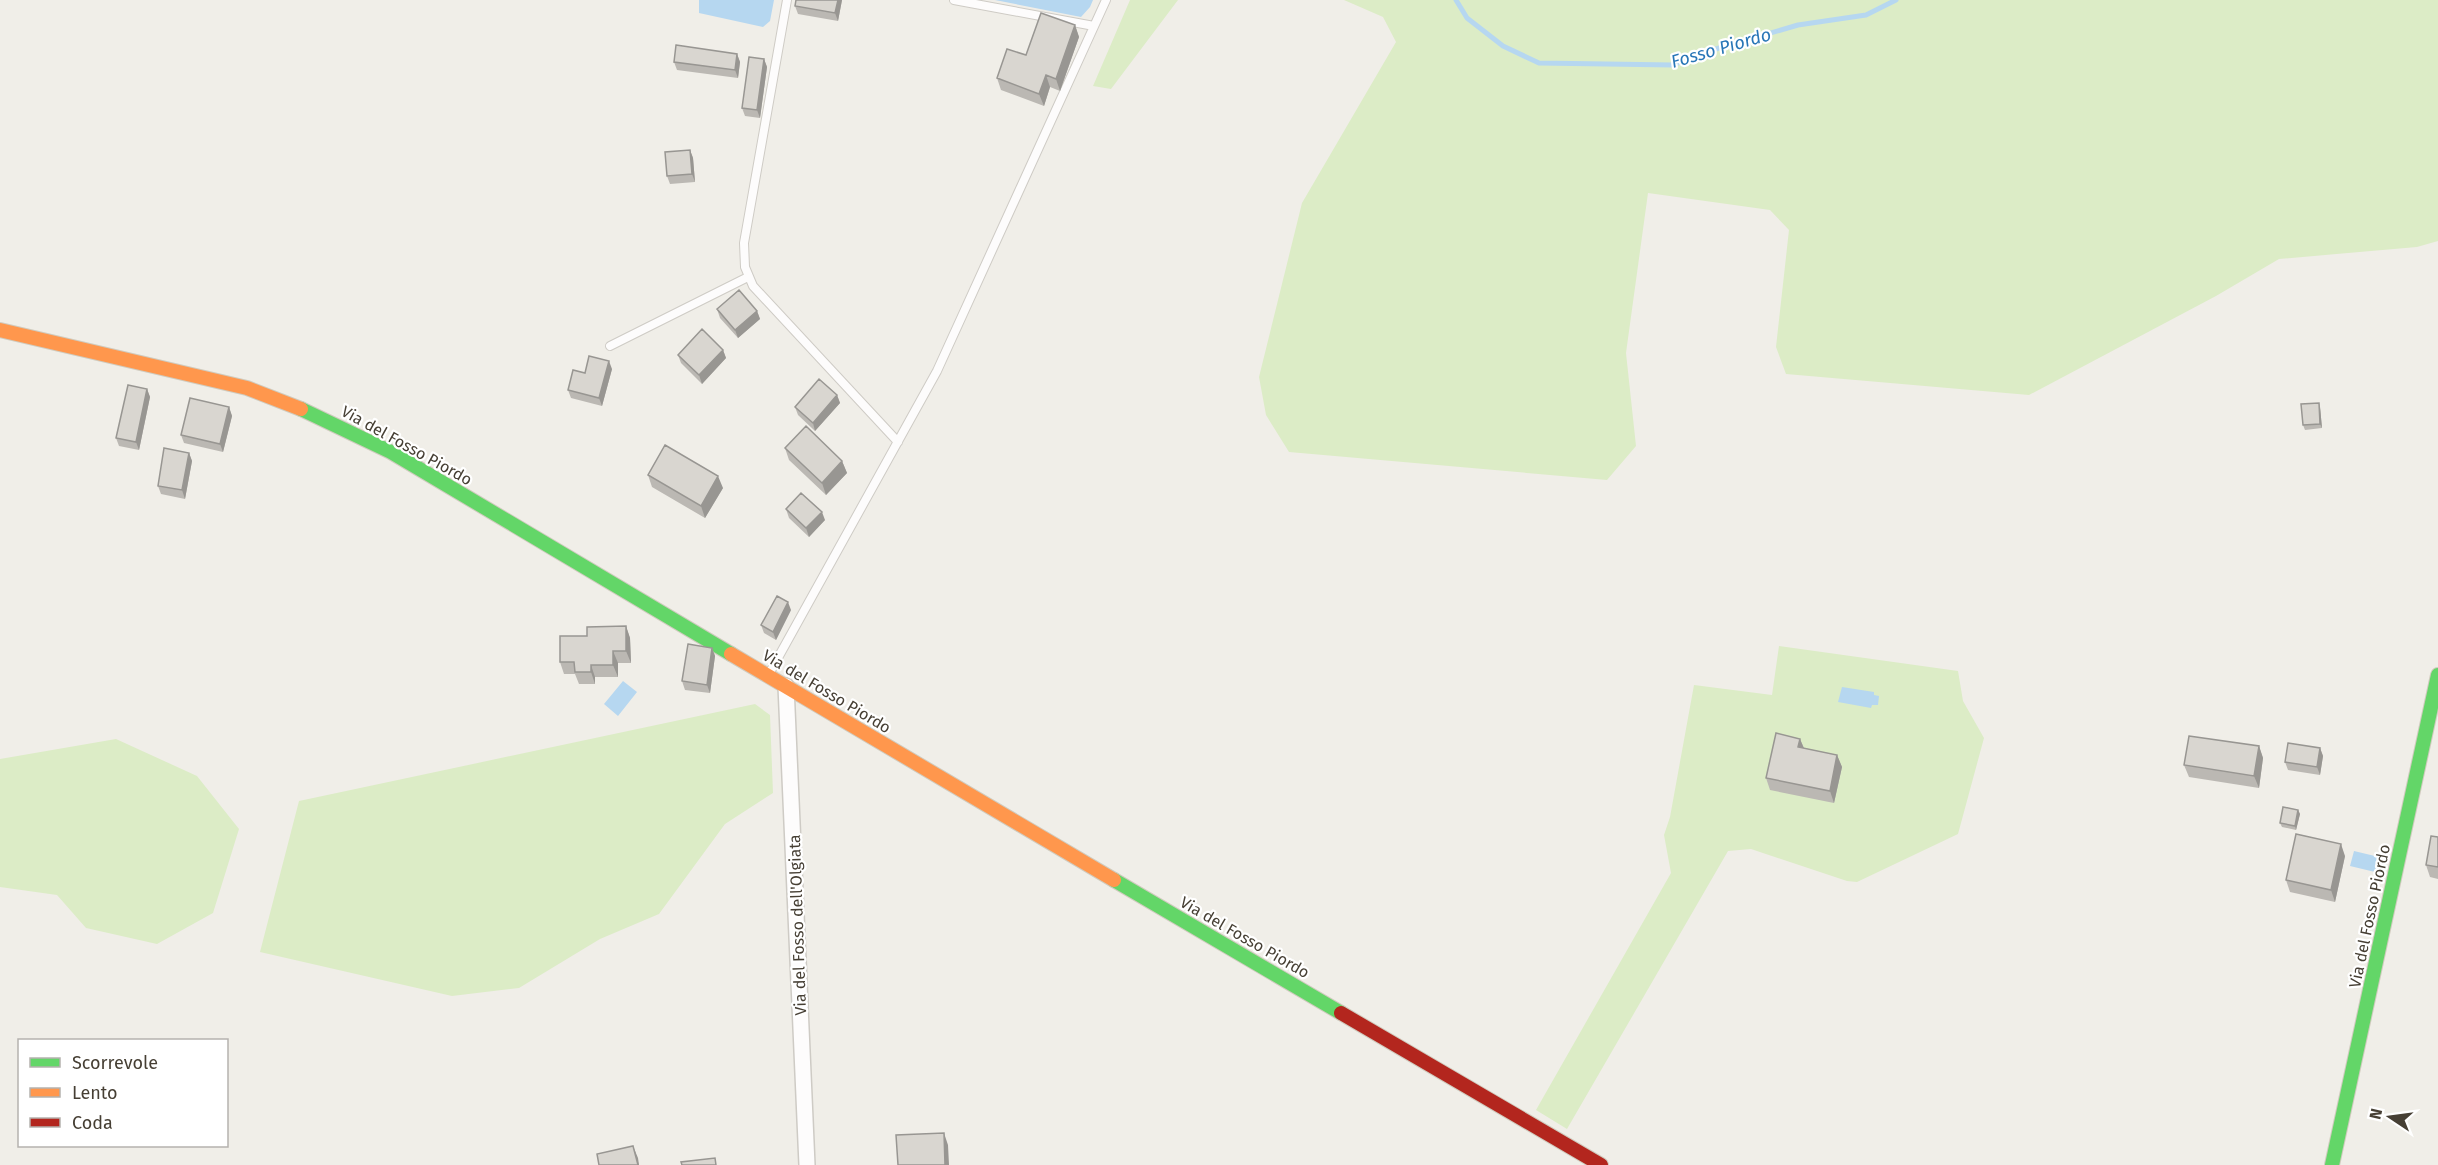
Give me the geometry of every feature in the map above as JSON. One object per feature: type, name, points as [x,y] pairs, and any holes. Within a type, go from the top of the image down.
[{"type":"street","name":"Via del Fosso Piordo","points":[[0,330],[247,388],[307,411],[391,452],[1601,1165]]},
{"type":"street","name":"Via del Fosso Piordo","points":[[2332,1165],[2438,675]]},
{"type":"street","name":"Via del Fosso dell'Olgiata","points":[[786,686],[807,1165]]},
{"type":"lane","points":[[787,0],[744,243],[745,267],[753,286],[898,441]]},
{"type":"lane","points":[[954,0],[1094,26]]},
{"type":"lane","points":[[768,675],[937,370],[1106,0]]},
{"type":"lane","points":[[610,346],[748,277]]},
{"type":"green space","points":[[1130,0],[1178,0],[1111,89],[1093,86]]},
{"type":"green space","points":[[1344,0],[2438,0],[2438,241],[2417,247],[2279,259],[2216,296],[2029,395],[1786,374],[1776,347],[1789,230],[1770,210],[1648,193],[1626,353],[1636,446],[1607,480],[1289,452],[1266,415],[1259,377],[1302,203],[1396,42],[1383,17]]},
{"type":"green space","points":[[1779,646],[1958,671],[1963,701],[1984,738],[1958,834],[1857,882],[1847,881],[1751,849],[1728,851],[1567,1129],[1536,1110],[1671,873],[1664,835],[1670,817],[1694,685],[1772,695]]},
{"type":"green space","points":[[755,704],[770,715],[773,793],[725,824],[659,914],[600,939],[519,988],[452,996],[260,952],[299,801]]},
{"type":"green space","points":[[116,739],[197,776],[239,829],[213,913],[157,944],[86,928],[57,895],[0,887],[0,759]]},
{"type":"water","points":[[699,0],[774,0],[770,21],[763,27],[699,13]]},
{"type":"water","points":[[995,0],[1093,0],[1081,17]]},
{"type":"water","points":[[623,681],[637,692],[618,716],[604,704]]},
{"type":"water","points":[[1842,687],[1874,692],[1874,695],[1879,696],[1878,705],[1872,705],[1871,708],[1838,702]]},
{"type":"water","points":[[2354,851],[2379,857],[2375,872],[2350,866]]},
{"type":"building","points":[[796,0],[838,0],[835,13],[795,6]]},
{"type":"building","points":[[1041,13],[1075,25],[1056,79],[1046,75],[1039,94],[997,78],[1007,49],[1026,55]]},
{"type":"building","points":[[676,45],[737,54],[735,70],[674,62]]},
{"type":"building","points":[[749,57],[764,59],[757,110],[742,108]]},
{"type":"building","points":[[690,150],[692,174],[667,176],[665,152]]},
{"type":"building","points":[[739,290],[757,311],[735,330],[717,309]]},
{"type":"building","points":[[702,329],[723,350],[699,375],[678,355]]},
{"type":"building","points":[[589,356],[609,361],[599,398],[568,390],[573,370],[585,373]]},
{"type":"building","points":[[819,379],[837,395],[813,423],[795,407]]},
{"type":"building","points":[[128,385],[147,389],[136,442],[116,438]]},
{"type":"building","points":[[190,398],[229,407],[220,444],[181,435]]},
{"type":"building","points":[[2319,403],[2320,424],[2303,425],[2301,404]]},
{"type":"building","points":[[806,426],[842,461],[822,483],[785,448]]},
{"type":"building","points":[[665,445],[718,476],[701,506],[648,475]]},
{"type":"building","points":[[164,448],[189,453],[182,490],[158,486]]},
{"type":"building","points":[[801,493],[822,512],[806,528],[786,509]]},
{"type":"building","points":[[777,596],[788,602],[773,632],[761,625]]},
{"type":"building","points":[[626,626],[626,651],[613,651],[613,665],[591,665],[591,672],[575,672],[574,662],[560,662],[560,636],[587,636],[587,627]]},
{"type":"building","points":[[688,644],[712,648],[707,685],[682,681]]},
{"type":"building","points":[[1776,733],[1800,739],[1798,747],[1837,755],[1830,791],[1766,778]]},
{"type":"building","points":[[2189,736],[2259,746],[2254,776],[2184,765]]},
{"type":"building","points":[[2288,743],[2320,748],[2317,767],[2285,762]]},
{"type":"building","points":[[2283,807],[2298,810],[2295,826],[2280,823]]},
{"type":"building","points":[[2296,834],[2341,844],[2331,890],[2286,880]]},
{"type":"building","points":[[2431,836],[2438,837],[2438,867],[2426,865]]},
{"type":"building","points":[[944,1133],[945,1165],[898,1165],[896,1135]]},
{"type":"building","points":[[633,1146],[638,1165],[599,1165],[597,1154]]},
{"type":"building","points":[[715,1158],[716,1165],[682,1165],[681,1162]]},
{"type":"waterway","name":"Fosso Piordo","points":[[1456,0],[1467,18],[1503,46],[1539,63],[1673,65],[1709,51],[1798,25],[1866,15],[1896,0]]},
{"type":"traffic: fast","points":[[301,409],[391,452],[731,654]]},
{"type":"traffic: fast","points":[[2332,1165],[2438,675]]},
{"type":"traffic: fast","points":[[1114,880],[1341,1013]]},
{"type":"traffic: slow","points":[[0,330],[247,388],[301,409]]},
{"type":"traffic: slow","points":[[731,654],[1114,880]]},
{"type":"traffic: jam","points":[[1341,1013],[1601,1165]]}]
